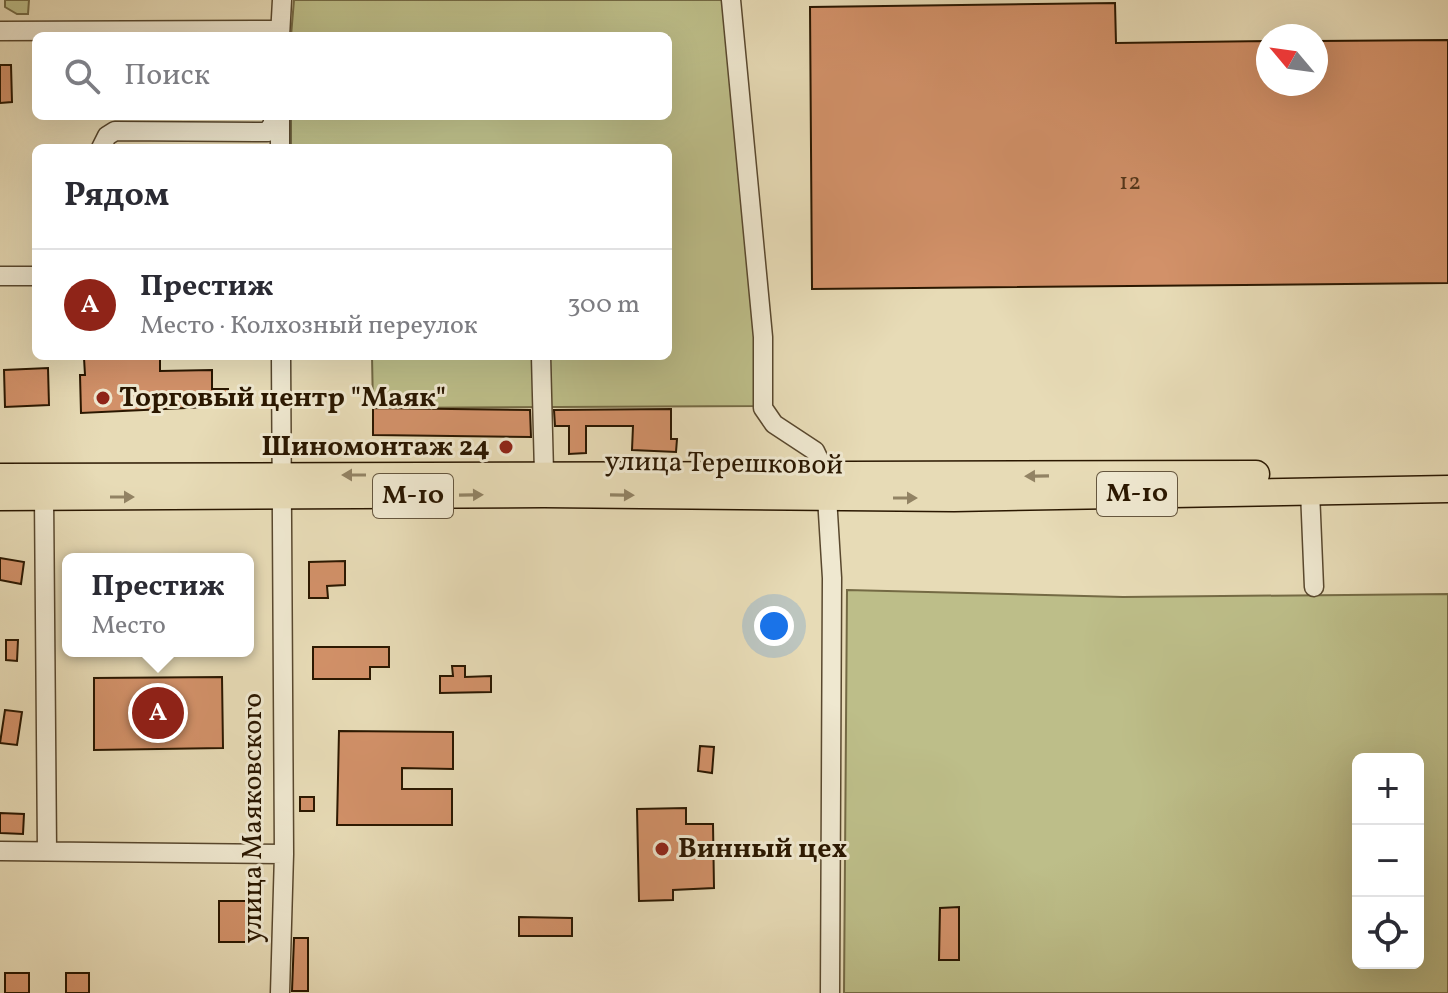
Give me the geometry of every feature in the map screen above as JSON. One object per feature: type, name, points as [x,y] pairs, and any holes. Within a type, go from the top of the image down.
[{"type":"highway","name":"улица Терешковой","points":[[0,497],[544,473],[825,486],[1448,472]]},
{"type":"highway","name":"улица Терешковой","points":[[0,477],[281,486],[1448,489]]},
{"type":"street","points":[[280,32],[282,0]]},
{"type":"street","points":[[731,0],[763,337],[763,408],[774,424],[815,451],[825,486],[832,578],[830,993]]},
{"type":"street","points":[[0,31],[140,32]]},
{"type":"street","points":[[103,144],[107,136],[115,131],[267,132],[273,120]]},
{"type":"street","points":[[280,120],[280,144]]},
{"type":"street","points":[[0,276],[32,276]]},
{"type":"street","name":"улица Маяковского","points":[[280,993],[284,854],[281,360]]},
{"type":"street","points":[[541,360],[544,473]]},
{"type":"street","points":[[1310,491],[1314,587]]},
{"type":"street","points":[[44,497],[47,851]]},
{"type":"street","points":[[0,851],[284,854]]},
{"type":"green space","points":[[5,0],[29,0],[28,14],[17,14],[5,7]]},
{"type":"green space","points":[[294,0],[726,0],[755,311],[758,406],[373,408],[372,360],[672,360],[672,144],[291,144],[291,120],[672,120],[672,32],[291,32]]},
{"type":"green space","points":[[847,590],[1123,597],[1448,594],[1448,993],[844,993]]},
{"type":"building","points":[[1115,3],[1116,43],[1256,41],[1256,96],[1328,96],[1328,41],[1448,40],[1448,283],[812,289],[810,7]]},
{"type":"building","points":[[0,65],[11,65],[12,102],[0,103]]},
{"type":"building","points":[[84,360],[160,360],[160,371],[212,370],[212,389],[228,389],[228,406],[81,413],[80,375],[85,375]]},
{"type":"building","points":[[48,368],[49,405],[5,407],[4,370]]},
{"type":"building","points":[[373,408],[530,410],[531,437],[373,435]]},
{"type":"building","points":[[671,409],[671,439],[677,439],[676,452],[632,450],[633,426],[586,426],[586,453],[569,454],[569,426],[555,426],[554,410]]},
{"type":"building","points":[[0,558],[24,562],[21,584],[0,580]]},
{"type":"building","points":[[345,561],[345,585],[327,586],[328,598],[309,598],[309,562]]},
{"type":"building","points":[[6,640],[18,640],[17,661],[6,660]]},
{"type":"building","points":[[313,647],[389,647],[389,667],[370,667],[370,679],[313,679]]},
{"type":"building","points":[[452,666],[465,666],[465,677],[491,676],[491,692],[440,693],[440,676],[453,676]]},
{"type":"building","points":[[222,677],[223,748],[94,750],[94,678]]},
{"type":"building","points":[[5,710],[22,712],[17,745],[0,743]]},
{"type":"building","points":[[339,731],[453,732],[453,769],[402,768],[402,789],[452,789],[452,825],[337,825]]},
{"type":"building","points":[[700,746],[714,747],[712,773],[698,771]]},
{"type":"building","points":[[300,797],[314,797],[314,811],[300,811]]},
{"type":"building","name":"Винный цех","points":[[686,808],[686,824],[713,824],[714,888],[673,890],[673,900],[639,901],[637,809]]},
{"type":"building","points":[[0,813],[24,814],[23,834],[0,833]]},
{"type":"building","points":[[219,901],[247,901],[247,942],[219,942]]},
{"type":"building","points":[[959,907],[959,960],[939,960],[940,908]]},
{"type":"building","points":[[519,917],[572,918],[572,936],[519,936]]},
{"type":"building","points":[[294,938],[308,938],[308,991],[292,991]]},
{"type":"building","points":[[5,973],[29,973],[29,993],[5,993]]},
{"type":"building","points":[[66,973],[89,973],[89,993],[66,993]]},
{"type":"place","name":"Торговый центр \"Маяк\"","points":[[103,398]]},
{"type":"place","name":"Шиномонтаж 24","points":[[506,447]]},
{"type":"place","name":"Престиж","points":[[158,713]]},
{"type":"place","name":"Винный цех","points":[[662,849]]}]
